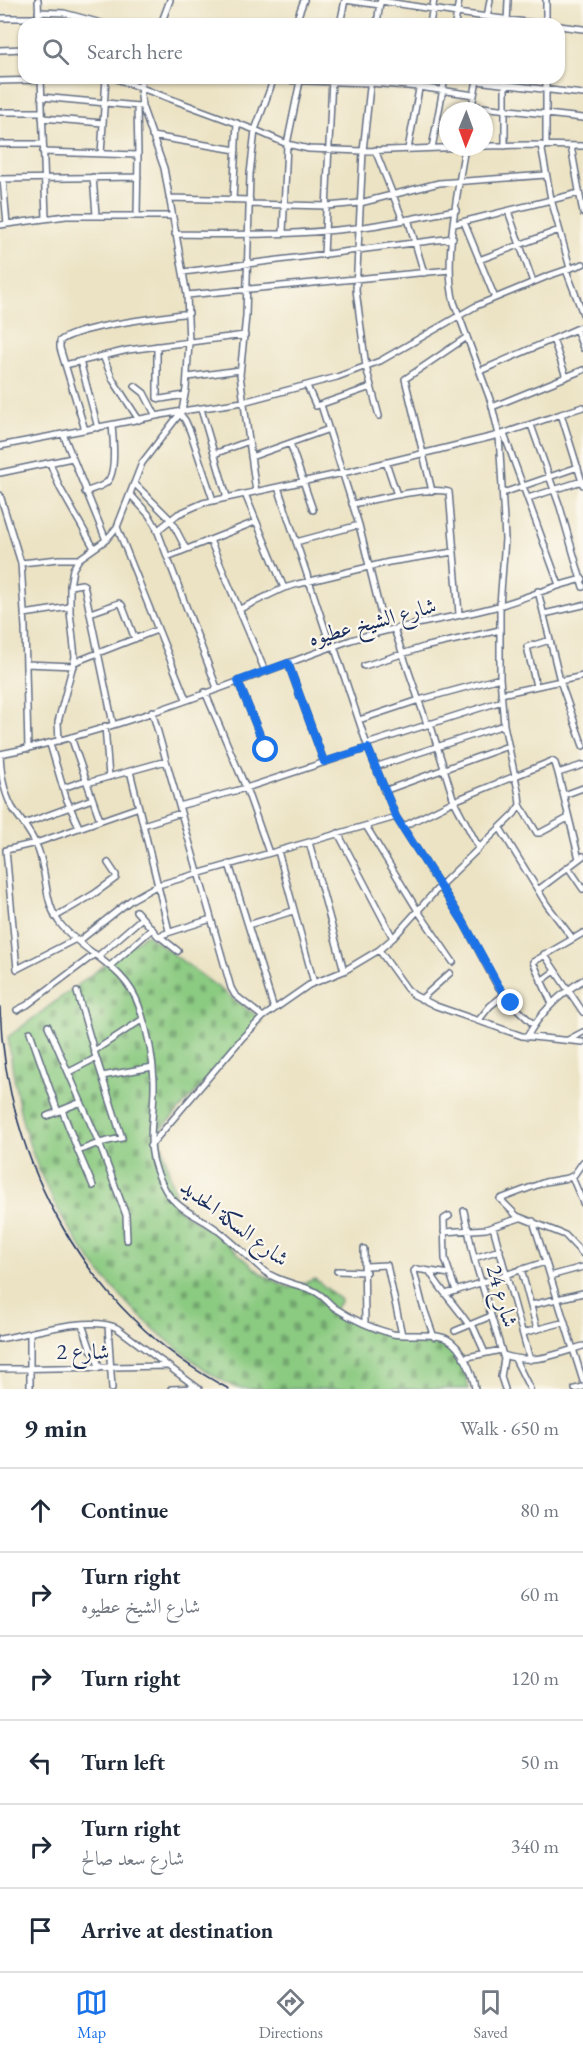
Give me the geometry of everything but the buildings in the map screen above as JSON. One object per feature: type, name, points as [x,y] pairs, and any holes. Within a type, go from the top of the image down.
[{"type":"street","points":[[38,0],[39,18]]},
{"type":"street","points":[[163,18],[170,0]]},
{"type":"street","points":[[297,18],[304,0]]},
{"type":"street","points":[[341,18],[345,0],[433,9],[475,18]]},
{"type":"street","points":[[431,18],[434,0]]},
{"type":"street","points":[[455,18],[459,0]]},
{"type":"street","points":[[487,18],[490,0]]},
{"type":"street","points":[[507,18],[508,0]]},
{"type":"street","points":[[546,0],[546,18]]},
{"type":"street","points":[[378,18],[380,2]]},
{"type":"street","points":[[0,18],[39,18],[64,13],[83,18]]},
{"type":"street","points":[[565,27],[583,29]]},
{"type":"street","points":[[0,50],[18,50]]},
{"type":"street","points":[[0,81],[18,80]]},
{"type":"street","points":[[41,84],[46,218]]},
{"type":"street","points":[[101,154],[106,84]]},
{"type":"street","points":[[134,84],[287,144],[309,149],[439,148]]},
{"type":"street","points":[[256,492],[240,370],[245,334],[248,235],[255,130],[272,84]]},
{"type":"street","points":[[283,233],[287,144],[299,84]]},
{"type":"street","points":[[324,255],[332,84]]},
{"type":"street","points":[[370,84],[363,150],[356,280],[358,319],[366,367],[379,416]]},
{"type":"street","points":[[394,84],[474,95]]},
{"type":"street","points":[[408,149],[420,84]]},
{"type":"street","points":[[432,148],[444,84]]},
{"type":"street","points":[[473,102],[476,84]]},
{"type":"street","points":[[505,84],[505,146]]},
{"type":"street","points":[[519,84],[583,94]]},
{"type":"street","points":[[546,84],[544,145],[546,175],[568,269],[583,314]]},
{"type":"street","points":[[137,215],[140,86]]},
{"type":"street","points":[[41,97],[139,106]]},
{"type":"street","points":[[58,741],[58,722],[74,664],[75,648],[70,607],[73,568],[79,559],[106,540],[117,528],[145,458],[181,413],[188,377],[188,295],[164,168],[139,106]]},
{"type":"street","points":[[493,109],[583,118]]},
{"type":"street","points":[[0,112],[103,123]]},
{"type":"street","points":[[233,200],[237,123]]},
{"type":"street","points":[[152,136],[236,150]]},
{"type":"street","points":[[0,144],[43,144]]},
{"type":"street","points":[[493,146],[583,146]]},
{"type":"street","points":[[571,146],[583,213]]},
{"type":"street","points":[[375,150],[393,195],[406,219],[424,273]]},
{"type":"street","points":[[43,153],[138,155]]},
{"type":"street","points":[[464,156],[454,224],[450,270],[452,293],[502,435],[524,486],[559,585]]},
{"type":"street","points":[[169,198],[233,200],[284,205],[360,204],[439,183],[546,175]]},
{"type":"street","points":[[93,177],[96,215]]},
{"type":"street","points":[[7,224],[1,179],[138,177]]},
{"type":"street","points":[[454,224],[579,193]]},
{"type":"street","points":[[175,234],[248,235],[325,231],[456,210]]},
{"type":"street","points":[[508,211],[532,282]]},
{"type":"street","points":[[0,225],[46,218],[96,215],[172,216]]},
{"type":"street","points":[[464,222],[495,298]]},
{"type":"street","points":[[479,260],[559,230]]},
{"type":"street","points":[[183,272],[453,238]]},
{"type":"street","points":[[0,446],[243,402],[307,386],[366,367],[402,350],[459,315],[532,282],[583,264]]},
{"type":"street","points":[[188,295],[450,270]]},
{"type":"street","points":[[85,430],[59,344],[66,336],[136,321],[189,313]]},
{"type":"street","points":[[480,371],[583,326]]},
{"type":"street","points":[[576,329],[583,348]]},
{"type":"street","points":[[65,365],[157,346],[245,334]]},
{"type":"street","points":[[432,491],[405,379],[467,337]]},
{"type":"street","points":[[553,339],[566,377]]},
{"type":"street","points":[[157,346],[158,398],[185,395]]},
{"type":"street","points":[[103,356],[113,380],[139,420]]},
{"type":"street","points":[[80,361],[98,428]]},
{"type":"street","points":[[188,377],[240,370]]},
{"type":"street","points":[[492,407],[583,370]]},
{"type":"street","points":[[135,386],[144,393],[156,416]]},
{"type":"street","points":[[307,386],[314,405],[321,405],[371,387]]},
{"type":"street","points":[[321,405],[359,525],[385,631]]},
{"type":"street","points":[[158,531],[192,506],[502,435],[583,407]]},
{"type":"street","points":[[201,409],[227,497]]},
{"type":"street","points":[[181,413],[190,431],[213,500]]},
{"type":"street","points":[[528,498],[582,483],[561,414]]},
{"type":"street","points":[[85,492],[107,482],[110,478],[114,449],[112,425]]},
{"type":"street","points":[[531,425],[550,476],[583,579],[583,586]]},
{"type":"street","points":[[251,457],[329,429]]},
{"type":"street","points":[[63,434],[106,540]]},
{"type":"street","points":[[502,435],[505,539],[500,605],[500,678],[504,725],[519,805],[537,833],[568,818]]},
{"type":"street","points":[[214,454],[249,441]]},
{"type":"street","points":[[290,443],[312,510]]},
{"type":"street","points":[[0,473],[72,458]]},
{"type":"street","points":[[386,462],[397,495]]},
{"type":"street","points":[[50,463],[65,498],[94,548]]},
{"type":"street","points":[[503,493],[578,467]]},
{"type":"street","points":[[134,483],[171,520],[186,549]]},
{"type":"street","points":[[278,487],[308,582],[367,746],[396,817],[464,923],[504,995],[534,1024]]},
{"type":"street","points":[[352,504],[432,491],[445,490],[450,493],[459,614]]},
{"type":"street","points":[[130,494],[149,515],[158,531],[217,688]]},
{"type":"street","points":[[244,494],[284,588]]},
{"type":"street","points":[[0,495],[21,563],[28,749]]},
{"type":"street","points":[[167,557],[255,522]]},
{"type":"street","points":[[296,542],[359,525]]},
{"type":"street","points":[[117,528],[186,699]]},
{"type":"street","points":[[210,540],[265,671]]},
{"type":"street","points":[[240,609],[284,588],[370,567],[453,552]]},
{"type":"street","points":[[21,563],[79,559]]},
{"type":"street","name":"شارع الشيخ عطيوه","points":[[0,754],[50,744],[113,724],[332,647],[385,631],[500,605],[538,591],[583,579]]},
{"type":"street","points":[[70,586],[84,585],[113,724]]},
{"type":"street","points":[[538,591],[560,681],[583,746]]},
{"type":"street","points":[[90,613],[115,603],[120,604],[135,639]]},
{"type":"street","points":[[544,614],[583,605]]},
{"type":"street","points":[[24,614],[70,607]]},
{"type":"street","points":[[394,629],[437,746],[454,801],[479,848]]},
{"type":"street","points":[[26,664],[74,664],[157,630]]},
{"type":"street","points":[[364,666],[500,630]]},
{"type":"street","points":[[536,686],[527,647],[550,640]]},
{"type":"street","points":[[288,663],[324,762]]},
{"type":"street","points":[[501,694],[583,676]]},
{"type":"street","points":[[358,720],[419,700],[500,678]]},
{"type":"street","points":[[238,681],[266,750]]},
{"type":"street","points":[[206,692],[246,788],[269,853]]},
{"type":"street","points":[[179,806],[246,788],[502,701]]},
{"type":"street","points":[[152,711],[231,988],[235,995],[263,1017]]},
{"type":"street","points":[[375,767],[504,725]]},
{"type":"street","points":[[105,726],[109,777]]},
{"type":"street","points":[[71,737],[100,820]]},
{"type":"street","points":[[50,744],[63,788],[79,827]]},
{"type":"street","points":[[384,790],[508,746]]},
{"type":"street","name":"شارع السكة الحديد","points":[[0,754],[4,788],[36,843],[43,867],[47,897],[56,917],[77,940],[111,965],[130,987],[143,1019],[153,1067],[150,1146],[157,1174],[167,1193],[177,1204],[217,1230],[267,1273],[317,1293],[336,1308],[383,1331],[450,1340],[471,1372],[475,1389]]},
{"type":"street","points":[[402,826],[454,801],[552,760],[558,773],[568,818],[581,857],[538,890]]},
{"type":"street","points":[[63,788],[166,761]]},
{"type":"street","points":[[558,773],[583,765]]},
{"type":"street","points":[[130,771],[169,931]]},
{"type":"street","points":[[564,795],[581,789],[583,797]]},
{"type":"street","points":[[24,824],[92,799]]},
{"type":"street","points":[[150,1146],[243,1037],[263,1017],[314,982],[344,971],[379,950],[500,828],[519,805]]},
{"type":"street","points":[[139,807],[36,843],[6,850],[15,967],[20,969],[77,940],[130,900],[158,885],[396,817]]},
{"type":"street","points":[[143,825],[182,813]]},
{"type":"street","points":[[366,826],[453,962]]},
{"type":"street","points":[[500,828],[553,913],[573,939]]},
{"type":"street","points":[[338,833],[393,938]]},
{"type":"street","points":[[309,842],[344,971]]},
{"type":"street","points":[[278,851],[314,982]]},
{"type":"street","points":[[56,917],[116,878],[108,863]]},
{"type":"street","points":[[229,864],[274,1010]]},
{"type":"street","points":[[568,867],[583,889]]},
{"type":"street","points":[[136,911],[159,936],[178,951]]},
{"type":"street","points":[[248,925],[293,911]]},
{"type":"street","points":[[17,1010],[96,955],[142,918]]},
{"type":"street","points":[[159,936],[211,919]]},
{"type":"street","points":[[111,965],[152,929]]},
{"type":"street","points":[[552,1004],[533,964],[534,961],[583,933]]},
{"type":"street","points":[[379,950],[399,981],[414,995],[436,1006],[527,1037],[583,1042]]},
{"type":"street","points":[[544,954],[583,1012]]},
{"type":"street","points":[[541,981],[555,971]]},
{"type":"street","points":[[421,999],[450,973]]},
{"type":"street","points":[[527,1037],[534,1024],[552,1004],[567,990],[583,980]]},
{"type":"street","points":[[77,992],[122,1138],[78,1151]]},
{"type":"street","points":[[478,1021],[490,1006],[504,995]]},
{"type":"street","points":[[94,1051],[143,1019]]},
{"type":"street","points":[[48,1026],[99,1143],[126,1215],[127,1240]]},
{"type":"street","points":[[30,1032],[60,1111],[93,1186]]},
{"type":"street","points":[[567,1040],[583,1032]]},
{"type":"street","points":[[69,1072],[96,1058]]},
{"type":"street","points":[[102,1076],[153,1067]]},
{"type":"street","points":[[47,1116],[81,1102]]},
{"type":"street","points":[[583,1162],[572,1177],[545,1182],[500,1199],[520,1218],[560,1232],[583,1254]]},
{"type":"street","points":[[572,1177],[583,1203]]},
{"type":"street","name":"شارع 24","points":[[464,1211],[474,1258],[502,1352],[504,1363],[501,1377],[505,1389]]},
{"type":"street","points":[[449,1216],[444,1219],[445,1259],[456,1291]]},
{"type":"street","points":[[444,1232],[493,1227],[520,1218]]},
{"type":"street","points":[[533,1221],[583,1381]]},
{"type":"street","points":[[493,1227],[530,1360]]},
{"type":"street","points":[[364,1250],[365,1323]]},
{"type":"street","points":[[474,1258],[500,1250]]},
{"type":"street","points":[[446,1294],[545,1262]]},
{"type":"street","points":[[337,1271],[387,1265],[402,1335]]},
{"type":"street","points":[[550,1276],[581,1268],[583,1276]]},
{"type":"street","points":[[434,1337],[414,1271],[416,1269],[450,1274]]},
{"type":"street","points":[[521,1269],[537,1329]]},
{"type":"street","points":[[430,1272],[471,1324],[485,1353]]},
{"type":"street","points":[[531,1305],[583,1293]]},
{"type":"street","points":[[455,1330],[491,1316]]},
{"type":"street","points":[[523,1333],[565,1322]]},
{"type":"street","points":[[82,1324],[100,1368]]},
{"type":"street","points":[[0,1339],[82,1324],[108,1325],[117,1328],[198,1388]]},
{"type":"street","points":[[108,1325],[113,1388]]},
{"type":"street","points":[[30,1334],[30,1389]]},
{"type":"street","points":[[463,1358],[502,1352],[515,1359],[544,1359],[583,1346]]},
{"type":"street","points":[[515,1359],[530,1389]]},
{"type":"street","name":"شارع 2","points":[[0,1369],[167,1366]]},
{"type":"street","points":[[575,1389],[583,1387]]},
{"type":"street","points":[[171,1389],[198,1388]]},
{"type":"green space","points":[[146,934],[262,1020],[159,1132],[178,1209],[218,1236],[263,1275],[290,1288],[315,1279],[341,1300],[333,1313],[341,1317],[388,1336],[420,1342],[444,1342],[459,1358],[469,1389],[237,1388],[204,1369],[148,1323],[124,1300],[82,1248],[48,1190],[35,1159],[19,1105],[8,1037]]},
{"type":"railway","points":[[0,1007],[5,1065],[18,1122],[37,1177],[63,1229],[96,1277],[134,1320],[179,1358],[229,1389]]},
{"type":"route","points":[[266,750],[238,681],[288,663],[324,762],[368,748],[396,817],[464,923],[498,985],[511,1003]]}]
